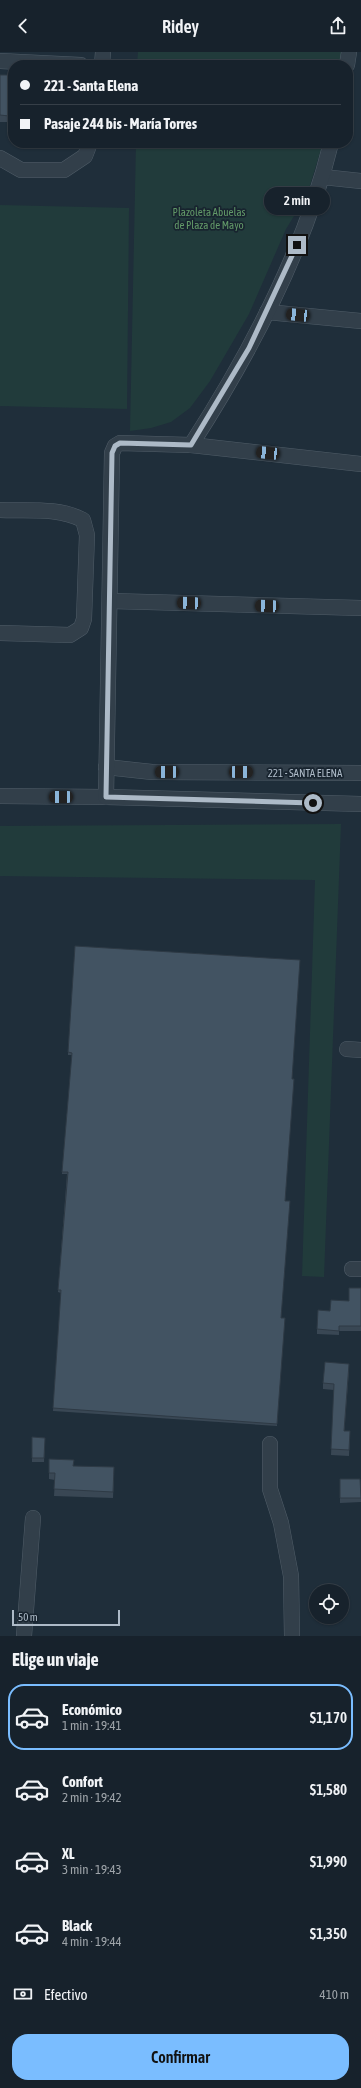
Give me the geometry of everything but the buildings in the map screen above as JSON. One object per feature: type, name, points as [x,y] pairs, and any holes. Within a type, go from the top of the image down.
[{"type":"street","points":[[0,158],[21,170],[64,170],[85,156],[88,148]]},
{"type":"street","points":[[191,445],[229,384],[267,312],[323,177],[330,148]]},
{"type":"street","points":[[323,177],[361,181]]},
{"type":"street","points":[[267,312],[361,321]]},
{"type":"street","points":[[106,797],[111,601],[112,453],[115,446],[120,443],[191,445],[361,464]]},
{"type":"street","points":[[0,510],[62,512],[72,514],[83,520],[87,535],[84,619],[81,628],[70,635],[0,632]]},
{"type":"street","points":[[111,601],[361,608]]},
{"type":"street","name":"221 - SANTA ELENA","points":[[106,767],[152,772],[361,773]]},
{"type":"street","points":[[0,796],[106,797],[361,804]]},
{"type":"street","points":[[270,1444],[270,1489],[281,1523],[292,1576],[292,1636]]},
{"type":"street","points":[[24,1636],[33,1518]]},
{"type":"green space","points":[[138,52],[342,52],[341,60],[137,60]]},
{"type":"green space","name":"Plazoleta Abuelas de Plaza de Mayo","points":[[136,148],[321,148],[307,195],[286,229],[249,314],[210,381],[190,408],[171,422],[151,428],[130,431]]},
{"type":"green space","points":[[0,205],[129,208],[127,409],[0,406]]},
{"type":"green space","points":[[341,824],[324,1277],[302,1276],[315,880],[0,876],[0,826]]},
{"type":"route","points":[[297,245],[249,348],[191,445],[120,443],[115,446],[112,453],[111,601],[106,797],[313,803]]}]
